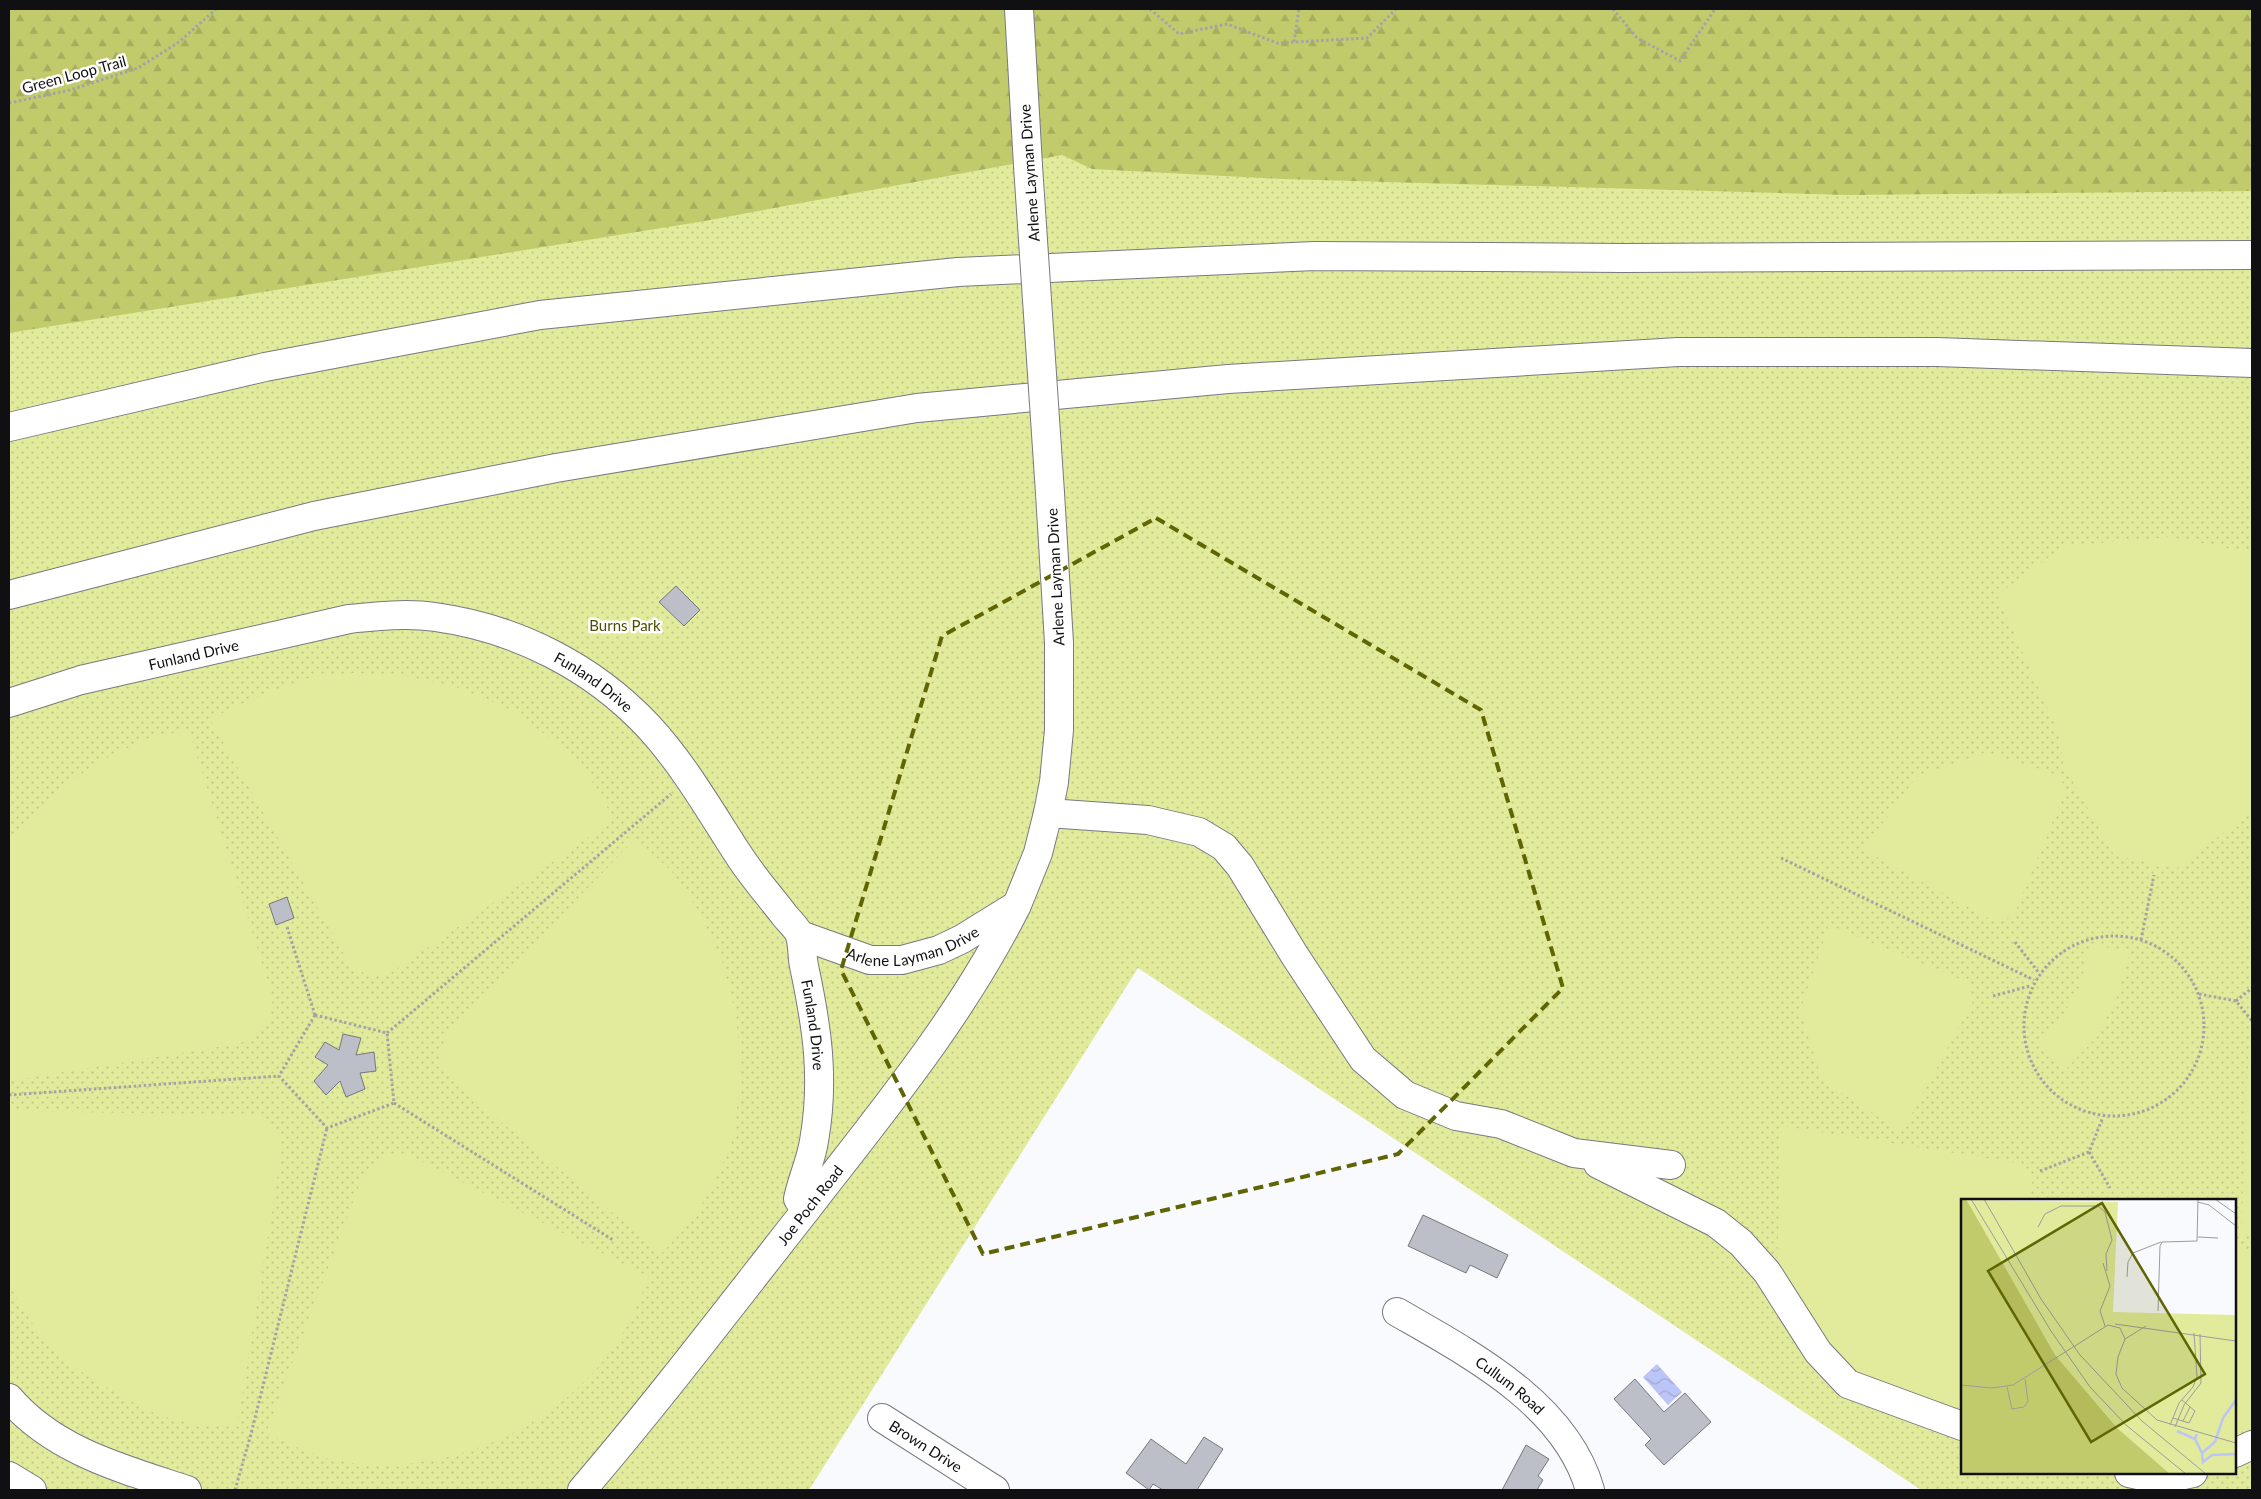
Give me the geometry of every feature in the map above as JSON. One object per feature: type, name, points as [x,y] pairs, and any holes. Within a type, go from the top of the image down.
[{"type":"main road","name":"Arlene Layman Drive","points":[[800,935],[870,960],[902,960],[939,950],[962,939],[1017,905],[1038,853],[1048,813],[1054,782],[1059,730],[1059,643],[1019,9]]},
{"type":"main road","points":[[9,427],[265,367],[540,315],[958,272],[1315,256],[1633,258],[2252,255]]},
{"type":"main road","points":[[9,595],[314,516],[556,468],[917,408],[1228,379],[1678,352],[1937,352],[2252,363]]},
{"type":"main road","name":"Funland Drive","points":[[9,703],[81,680],[349,619],[392,615],[434,617],[478,626],[520,639],[585,672],[619,698],[649,727],[676,760],[745,865],[800,935],[818,1033],[820,1065],[814,1143],[798,1199],[806,1210]]},
{"type":"main road","points":[[1048,813],[1148,820],[1199,832],[1224,847],[1240,866],[1295,956],[1363,1059],[1405,1094],[1456,1116],[1502,1124],[1574,1152],[1638,1182],[1716,1223],[1741,1243],[1767,1272],[1818,1352],[1848,1384],[1961,1426]]},
{"type":"main road","name":"Joe Poch Road","points":[[582,1490],[692,1358],[902,1088],[942,1032],[998,943],[1017,905]]},
{"type":"main road","points":[[1574,1152],[1671,1165]]},
{"type":"main road","name":"Cullum Road","points":[[1397,1312],[1448,1342],[1518,1390],[1540,1408],[1564,1436],[1576,1454],[1590,1490]]},
{"type":"main road","points":[[9,1398],[18,1408],[56,1439],[114,1466],[187,1490]]},
{"type":"main road","name":"Brown Drive","points":[[882,1418],[995,1490]]},
{"type":"main road","points":[[2236,1453],[2252,1445]]},
{"type":"main road","points":[[2134,1474],[2161,1480],[2188,1474]]},
{"type":"main road","points":[[9,1476],[32,1490]]},
{"type":"path","name":"Green Loop Trail","points":[[9,103],[70,90],[138,68],[179,42],[216,9]]},
{"type":"path","points":[[1150,9],[1179,34],[1227,24],[1277,43],[1367,38],[1396,9]]},
{"type":"path","points":[[1294,42],[1299,9]]},
{"type":"path","points":[[1613,9],[1637,38],[1680,61],[1715,9]]},
{"type":"path","points":[[387,1033],[689,779]]},
{"type":"path","points":[[1781,858],[2034,980]]},
{"type":"path","points":[[2140,940],[2154,875]]},
{"type":"path","points":[[279,1076],[315,1015],[287,927]]},
{"type":"path","points":[[2110,936],[2140,940],[2168,953],[2189,975],[2202,1002],[2205,1032],[2198,1062],[2182,1087],[2160,1105],[2132,1116],[2103,1117],[2075,1108],[2052,1092],[2034,1068],[2025,1040],[2026,1011],[2030,986],[2034,980],[2054,959],[2080,943],[2110,936]]},
{"type":"path","points":[[2015,942],[2039,973]]},
{"type":"path","points":[[1993,996],[2030,986]]},
{"type":"path","points":[[2236,1001],[2252,988]]},
{"type":"path","points":[[2198,994],[2236,1001],[2252,1021]]},
{"type":"path","points":[[315,1015],[387,1033]]},
{"type":"path","points":[[387,1033],[394,1103]]},
{"type":"path","points":[[9,1095],[279,1076]]},
{"type":"path","points":[[279,1076],[327,1128]]},
{"type":"path","points":[[327,1128],[394,1103]]},
{"type":"path","points":[[394,1103],[613,1240]]},
{"type":"path","points":[[2040,1171],[2089,1152],[2103,1117]]},
{"type":"path","points":[[235,1490],[251,1434],[327,1128]]},
{"type":"path","points":[[2089,1152],[2110,1188]]},
{"type":"highlighted area","points":[[1156,518],[1481,710],[1563,988],[1398,1154],[983,1254],[841,970],[942,636]]},
{"type":"green space","name":"Burns Park","points":[[9,9],[2252,9],[2252,1490],[1921,1490],[1138,968],[809,1490],[9,1490]]},
{"type":"green space","points":[[9,9],[2252,9],[2252,191],[1847,195],[1282,179],[1092,169],[1062,155],[699,222],[9,333]]},
{"type":"green space","points":[[2170,537],[2252,553],[2252,811],[2176,869],[2114,855],[2063,764],[2061,739],[1997,595],[2064,546]]},
{"type":"green space","points":[[352,673],[399,675],[454,686],[511,710],[572,754],[598,790],[614,820],[386,976],[374,976],[363,973],[346,958],[210,719],[254,698],[308,678]]},
{"type":"green space","points":[[189,730],[273,998],[268,1023],[254,1037],[236,1044],[9,1081],[9,845],[24,824],[61,787],[110,756],[151,737]]},
{"type":"green space","points":[[1986,752],[2058,775],[2066,789],[2014,915],[1997,923],[1864,850],[1916,777]]},
{"type":"green space","points":[[636,838],[674,874],[701,915],[723,964],[736,1015],[741,1070],[734,1137],[712,1187],[689,1224],[662,1253],[455,1084],[445,1071],[440,1055],[447,1034]]},
{"type":"green space","points":[[1829,925],[1969,983],[1973,1001],[1902,1132],[1822,1080],[1800,1011]]},
{"type":"green space","points":[[2090,945],[2130,951],[2117,997],[2096,1038],[2064,1071],[2036,1044],[2065,1012],[2079,988]]},
{"type":"green space","points":[[2252,1037],[2252,1235],[2241,1236],[2249,1040]]},
{"type":"green space","points":[[9,1111],[260,1115],[274,1127],[279,1137],[281,1155],[237,1427],[200,1426],[158,1415],[119,1395],[79,1370],[41,1337],[9,1285]]},
{"type":"green space","points":[[1782,1126],[2024,1164],[2033,1179],[2028,1199],[1961,1199],[1961,1409],[1848,1370],[1777,1266]]},
{"type":"green space","points":[[397,1153],[413,1157],[649,1277],[627,1326],[609,1354],[585,1381],[558,1405],[527,1425],[494,1442],[460,1454],[424,1462],[387,1465],[351,1463],[318,1455],[266,1433],[363,1175],[376,1160]]},
{"type":"green space","points":[[2236,1245],[2252,1252],[2252,1427],[2236,1435]]},
{"type":"water","points":[[1657,1364],[1682,1392],[1668,1405],[1643,1377]]},
{"type":"building","points":[[676,586],[700,610],[684,626],[659,602]]},
{"type":"building","points":[[287,897],[294,918],[276,925],[269,904]]},
{"type":"building","points":[[343,1034],[361,1038],[356,1055],[374,1052],[376,1071],[360,1073],[365,1089],[346,1097],[340,1081],[326,1095],[314,1081],[328,1065],[315,1057],[325,1042],[339,1050]]},
{"type":"building","points":[[1423,1215],[1508,1255],[1497,1278],[1470,1265],[1466,1273],[1408,1246]]},
{"type":"building","points":[[1635,1379],[1664,1412],[1685,1393],[1711,1422],[1664,1465],[1645,1445],[1651,1439],[1614,1399]]},
{"type":"building","points":[[1204,1437],[1223,1449],[1197,1490],[1163,1490],[1153,1484],[1149,1490],[1126,1473],[1151,1439],[1186,1464]]},
{"type":"building","points":[[1526,1445],[1549,1459],[1538,1476],[1543,1480],[1537,1490],[1502,1490]]}]
